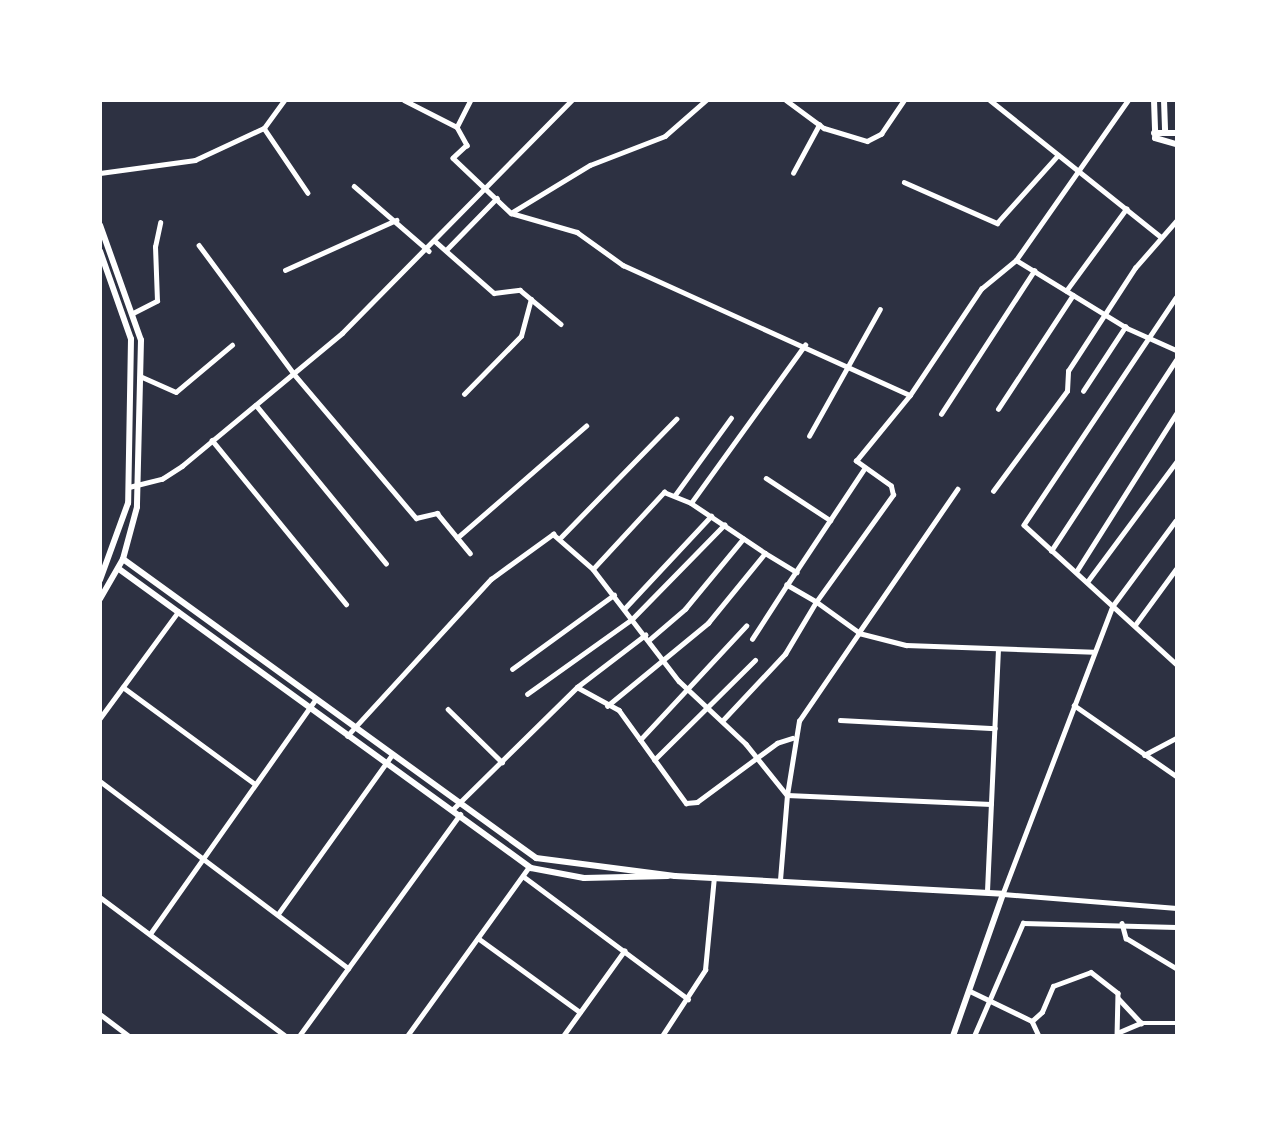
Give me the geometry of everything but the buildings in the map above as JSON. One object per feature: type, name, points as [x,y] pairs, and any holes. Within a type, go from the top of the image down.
[{"type":"street","points":[[100,173],[168,167],[264,128],[284,100]]},
{"type":"street","points":[[404,100],[457,127],[467,145],[453,158],[484,184],[511,213],[577,232],[623,265],[805,345],[910,395]]},
{"type":"street","points":[[457,127],[471,100]]},
{"type":"street","points":[[129,487],[140,488],[162,479],[294,374],[429,251],[484,184],[572,100]]},
{"type":"street","points":[[511,213],[590,165],[665,136],[706,100]]},
{"type":"street","points":[[786,100],[819,125],[867,141],[881,134],[904,100]]},
{"type":"street","points":[[990,100],[1160,236]]},
{"type":"street","points":[[722,721],[785,654],[816,602],[893,495],[891,486],[864,469],[858,455],[910,395],[981,289],[1016,260],[1076,170],[1128,100]]},
{"type":"street","points":[[1154,100],[1154,133],[1157,142],[1176,144]]},
{"type":"street","points":[[1164,100],[1165,131]]},
{"type":"street","points":[[793,173],[819,125]]},
{"type":"street","points":[[264,128],[308,193]]},
{"type":"street","points":[[1154,133],[1165,131],[1176,133]]},
{"type":"street","points":[[904,182],[996,223],[1058,156]]},
{"type":"street","points":[[354,186],[396,220],[429,251]]},
{"type":"street","points":[[447,249],[497,198]]},
{"type":"street","points":[[1066,291],[1126,208]]},
{"type":"street","points":[[285,270],[396,220]]},
{"type":"street","points":[[993,491],[1067,391],[1068,371],[1105,315],[1160,236],[1176,221]]},
{"type":"street","points":[[133,313],[157,301],[155,247],[160,223]]},
{"type":"street","points":[[100,225],[141,340],[140,488],[123,559],[100,598]]},
{"type":"street","points":[[436,242],[447,249],[494,293],[513,288],[531,299],[561,324]]},
{"type":"street","points":[[199,245],[294,374],[416,518],[437,513],[470,553]]},
{"type":"street","points":[[100,251],[131,339],[129,487],[117,540],[100,580]]},
{"type":"street","points":[[1016,260],[1125,327],[1176,350]]},
{"type":"street","points":[[940,414],[1034,271]]},
{"type":"street","points":[[998,409],[1073,295]]},
{"type":"street","points":[[1175,660],[1027,530],[1026,520],[1176,298]]},
{"type":"street","points":[[464,394],[521,336],[531,299]]},
{"type":"street","points":[[809,436],[880,309]]},
{"type":"street","points":[[1083,391],[1125,327]]},
{"type":"street","points":[[140,376],[176,392],[232,345]]},
{"type":"street","points":[[691,503],[805,345]]},
{"type":"street","points":[[1052,551],[1176,360]]},
{"type":"street","points":[[256,405],[386,563]]},
{"type":"street","points":[[1076,572],[1176,414]]},
{"type":"street","points":[[675,495],[731,418]]},
{"type":"street","points":[[561,537],[676,419]]},
{"type":"street","points":[[457,538],[586,426]]},
{"type":"street","points":[[212,441],[346,604]]},
{"type":"street","points":[[1087,582],[1176,462]]},
{"type":"street","points":[[752,639],[864,469]]},
{"type":"street","points":[[766,478],[830,520]]},
{"type":"street","points":[[780,880],[792,738],[823,678],[858,633],[958,489]]},
{"type":"street","points":[[593,569],[659,495],[675,495],[691,503],[765,554],[796,572]]},
{"type":"street","points":[[625,608],[711,516]]},
{"type":"street","points":[[953,1035],[1093,652],[1113,606],[1176,521]]},
{"type":"street","points":[[527,694],[632,619],[724,525]]},
{"type":"street","points":[[346,737],[491,579],[550,535],[561,537],[593,569],[690,692],[709,708],[758,759],[787,795],[991,804]]},
{"type":"street","points":[[299,1035],[457,812],[462,801],[577,687],[692,602],[743,539]]},
{"type":"street","points":[[607,706],[708,622],[765,554]]},
{"type":"street","points":[[123,559],[353,729],[462,801],[536,858],[675,876]]},
{"type":"street","points":[[119,569],[346,737],[457,812],[530,867],[584,878],[675,876],[780,880],[987,891],[1176,908]]},
{"type":"street","points":[[1135,625],[1176,569]]},
{"type":"street","points":[[787,585],[816,602],[858,633],[906,645],[998,651],[1093,652]]},
{"type":"street","points":[[512,669],[614,595]]},
{"type":"street","points":[[100,718],[178,612]]},
{"type":"street","points":[[640,740],[690,692],[746,626]]},
{"type":"street","points":[[987,891],[998,651]]},
{"type":"street","points":[[654,760],[755,660]]},
{"type":"street","points":[[123,687],[255,784]]},
{"type":"street","points":[[577,687],[607,706],[619,710],[681,799],[692,804],[792,738]]},
{"type":"street","points":[[150,933],[315,700]]},
{"type":"street","points":[[1074,705],[1176,776]]},
{"type":"street","points":[[448,709],[502,762]]},
{"type":"street","points":[[840,720],[995,728]]},
{"type":"street","points":[[1144,755],[1176,738]]},
{"type":"street","points":[[278,914],[392,755]]},
{"type":"street","points":[[100,781],[348,968]]},
{"type":"street","points":[[407,1035],[530,867]]},
{"type":"street","points":[[523,876],[688,999]]},
{"type":"street","points":[[662,1035],[688,999],[705,970],[714,877]]},
{"type":"street","points":[[100,897],[286,1035]]},
{"type":"street","points":[[974,1035],[1023,923],[1122,923],[1176,927]]},
{"type":"street","points":[[1122,923],[1126,938],[1176,968]]},
{"type":"street","points":[[478,938],[580,1012]]},
{"type":"street","points":[[562,1035],[624,951]]},
{"type":"street","points":[[1032,1021],[1042,1012],[1053,986],[1084,972],[1114,988],[1119,999],[1141,1023]]},
{"type":"street","points":[[970,991],[1032,1021],[1039,1035]]},
{"type":"street","points":[[1119,999],[1117,1034],[1141,1023],[1176,1023]]},
{"type":"street","points":[[100,1014],[129,1035]]}]
